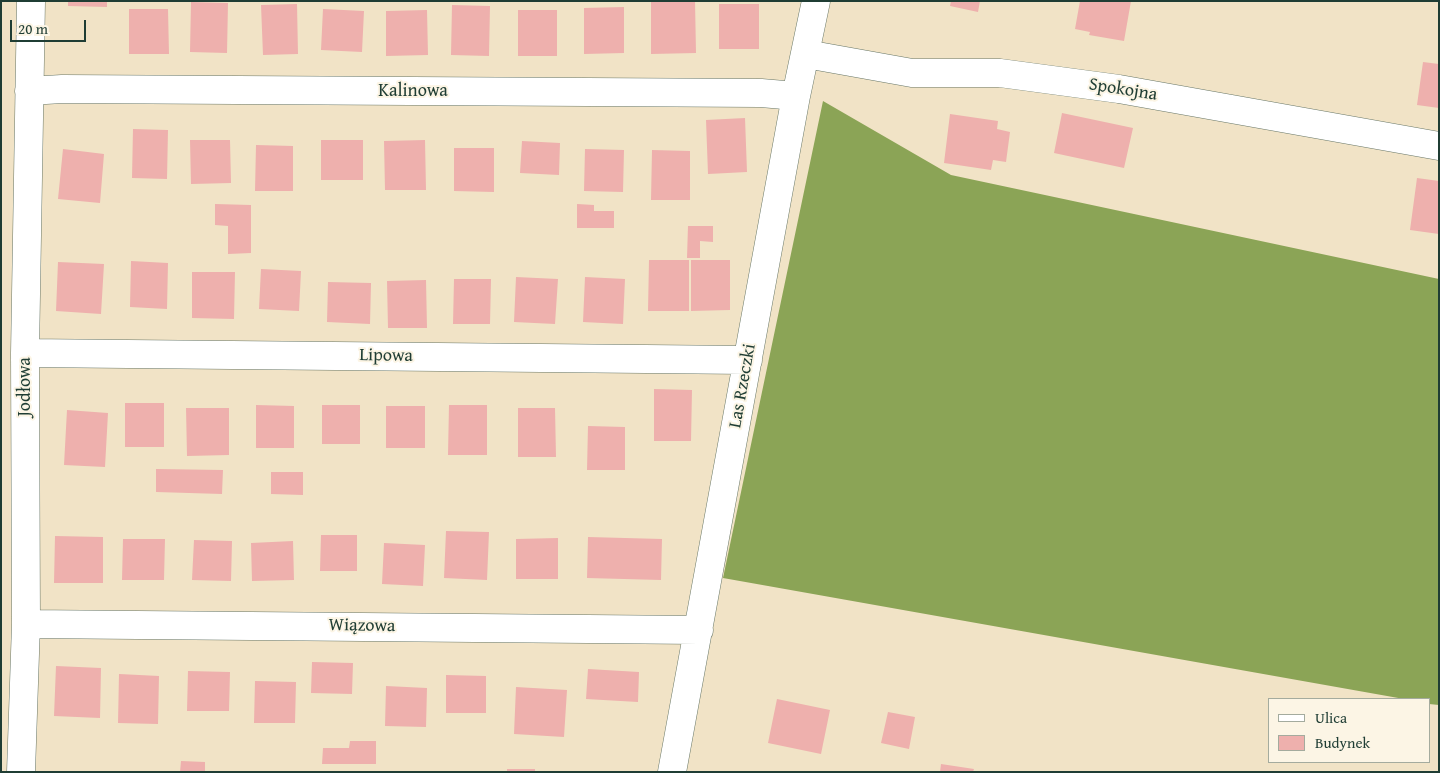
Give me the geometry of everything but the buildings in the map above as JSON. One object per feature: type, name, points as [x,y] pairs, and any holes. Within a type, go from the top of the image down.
[{"type":"street","name":"Jodłowa","points":[[21,772],[26,624],[25,353],[31,1]]},
{"type":"street","name":"Las Rzeczki","points":[[672,772],[796,96],[816,1]]},
{"type":"street","name":"Spokojna","points":[[806,54],[912,73],[1000,73],[1119,89],[1439,146]]},
{"type":"street","name":"Kalinowa","points":[[29,90],[751,93],[796,96]]},
{"type":"street","name":"Lipowa","points":[[25,353],[748,360]]},
{"type":"street","name":"Wiązowa","points":[[26,624],[699,630]]},
{"type":"green space","points":[[823,101],[951,175],[1439,279],[1439,705],[1430,704],[1430,698],[1398,698],[723,578]]}]
